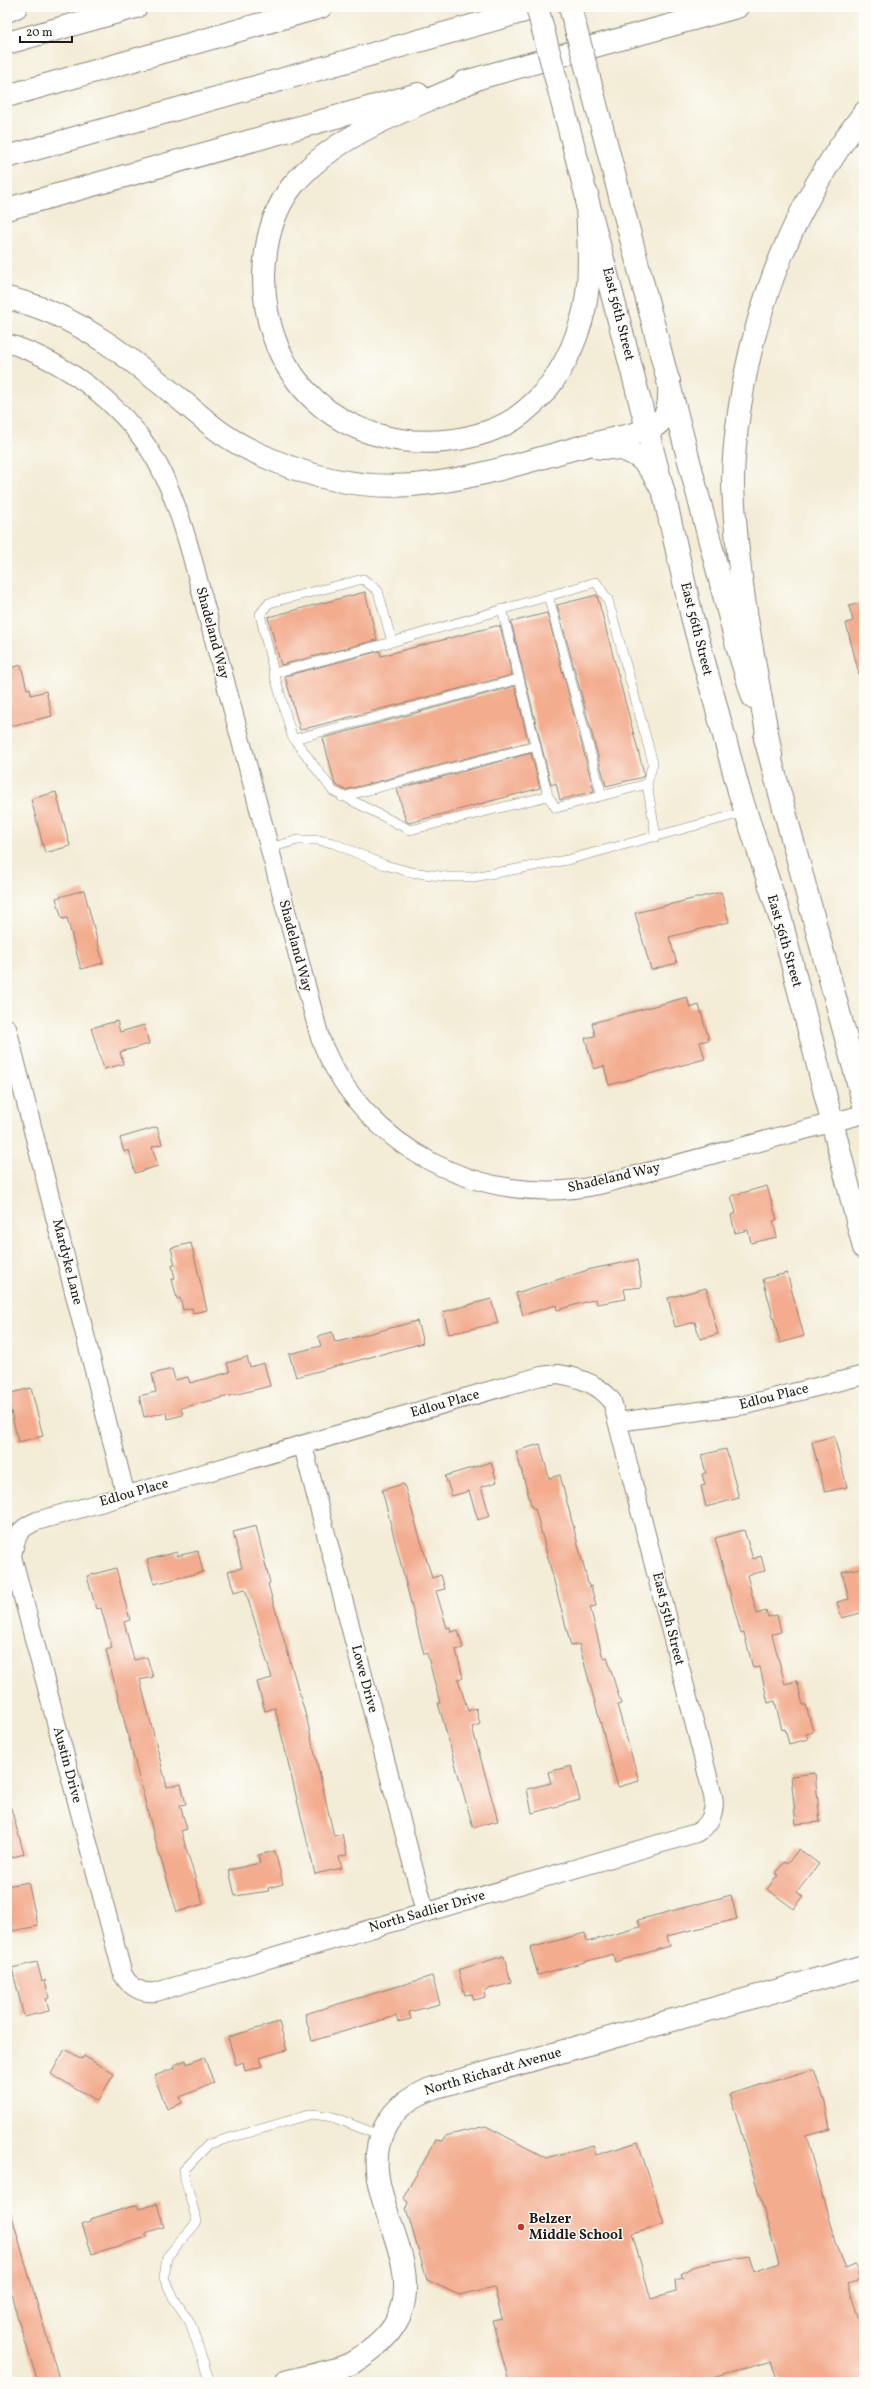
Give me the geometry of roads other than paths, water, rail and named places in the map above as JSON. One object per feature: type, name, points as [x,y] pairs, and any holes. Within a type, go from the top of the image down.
[{"type":"main road","points":[[7,11],[16,7]]},
{"type":"main road","points":[[7,44],[136,7]]},
{"type":"main road","points":[[7,96],[321,7]]},
{"type":"main road","points":[[7,157],[538,7]]},
{"type":"main road","name":"East 56th Street","points":[[538,7],[648,430],[693,621],[746,812],[781,920],[852,1115]]},
{"type":"main road","name":"East 56th Street","points":[[570,7],[738,649],[771,755],[852,1115],[864,1248]]},
{"type":"main road","points":[[7,209],[208,151],[737,7]]},
{"type":"main road","points":[[479,78],[340,142],[292,186],[282,203],[274,220],[267,242],[264,292],[266,310],[274,341],[283,362],[311,398],[329,413],[369,433],[408,441],[431,442],[458,440],[492,430],[525,411],[540,396],[564,363],[582,320],[588,285],[587,194]]},
{"type":"main road","points":[[771,755],[738,564],[733,481],[734,450],[740,404],[753,338],[780,256],[811,192],[846,137],[864,113]]},
{"type":"main road","points":[[7,298],[48,312],[102,340],[127,357],[213,427],[239,445],[296,470],[325,479],[392,486],[434,484],[508,469],[573,449],[648,430],[657,426],[666,414],[670,400],[669,381]]},
{"type":"main road","points":[[573,449],[617,447],[630,451],[643,460],[654,473],[664,494]]},
{"type":"main road","name":"North Richardt Avenue","points":[[285,2382],[351,2364],[378,2345],[390,2332],[401,2310],[405,2277],[376,2170],[378,2146],[381,2136],[391,2116],[408,2099],[433,2088],[864,1966]]},
{"type":"street","name":"Shadeland Way","points":[[7,343],[48,359],[90,388],[133,429],[161,470],[185,533],[314,1020],[326,1054],[347,1090],[368,1115],[391,1137],[432,1163],[462,1176],[492,1185],[530,1190],[572,1189],[599,1185],[852,1115]]},
{"type":"street","name":"Mardyke Lane","points":[[7,1028],[126,1496]]},
{"type":"street","name":"Edlou Place","points":[[16,1538],[25,1527],[37,1521],[303,1446],[545,1375],[570,1376],[593,1384],[612,1401],[617,1422],[745,1405],[864,1375]]},
{"type":"street","name":"East 55th Street","points":[[617,1422],[713,1796],[712,1817]]},
{"type":"street","name":"Lowe Drive","points":[[303,1446],[425,1912]]},
{"type":"street","name":"Austin Drive","points":[[16,1538],[12,1546],[12,1556],[123,1975],[136,1989]]},
{"type":"street","name":"North Sadlier Drive","points":[[136,1989],[144,1992],[156,1992],[425,1912],[696,1834],[707,1825],[712,1817]]},
{"type":"lane","points":[[392,642],[378,591],[363,579],[269,603],[260,614],[274,673],[294,739],[333,791],[342,797],[410,830],[548,796]]},
{"type":"lane","points":[[274,673],[392,642],[596,582],[608,600],[653,763],[647,784],[656,837]]},
{"type":"lane","points":[[548,596],[602,796]]},
{"type":"lane","points":[[502,609],[548,796],[556,808],[647,784]]},
{"type":"lane","points":[[294,739],[519,679]]},
{"type":"lane","points":[[342,797],[536,746]]},
{"type":"lane","points":[[268,848],[298,840],[322,840],[377,863],[411,872],[467,877],[567,860],[746,812]]},
{"type":"lane","points":[[210,2382],[190,2322],[174,2299],[164,2278],[166,2257],[197,2222],[183,2171],[209,2144],[312,2114],[333,2117],[381,2136]]},
{"type":"place","name":"Belzer Middle School","points":[[521,2227]]}]
